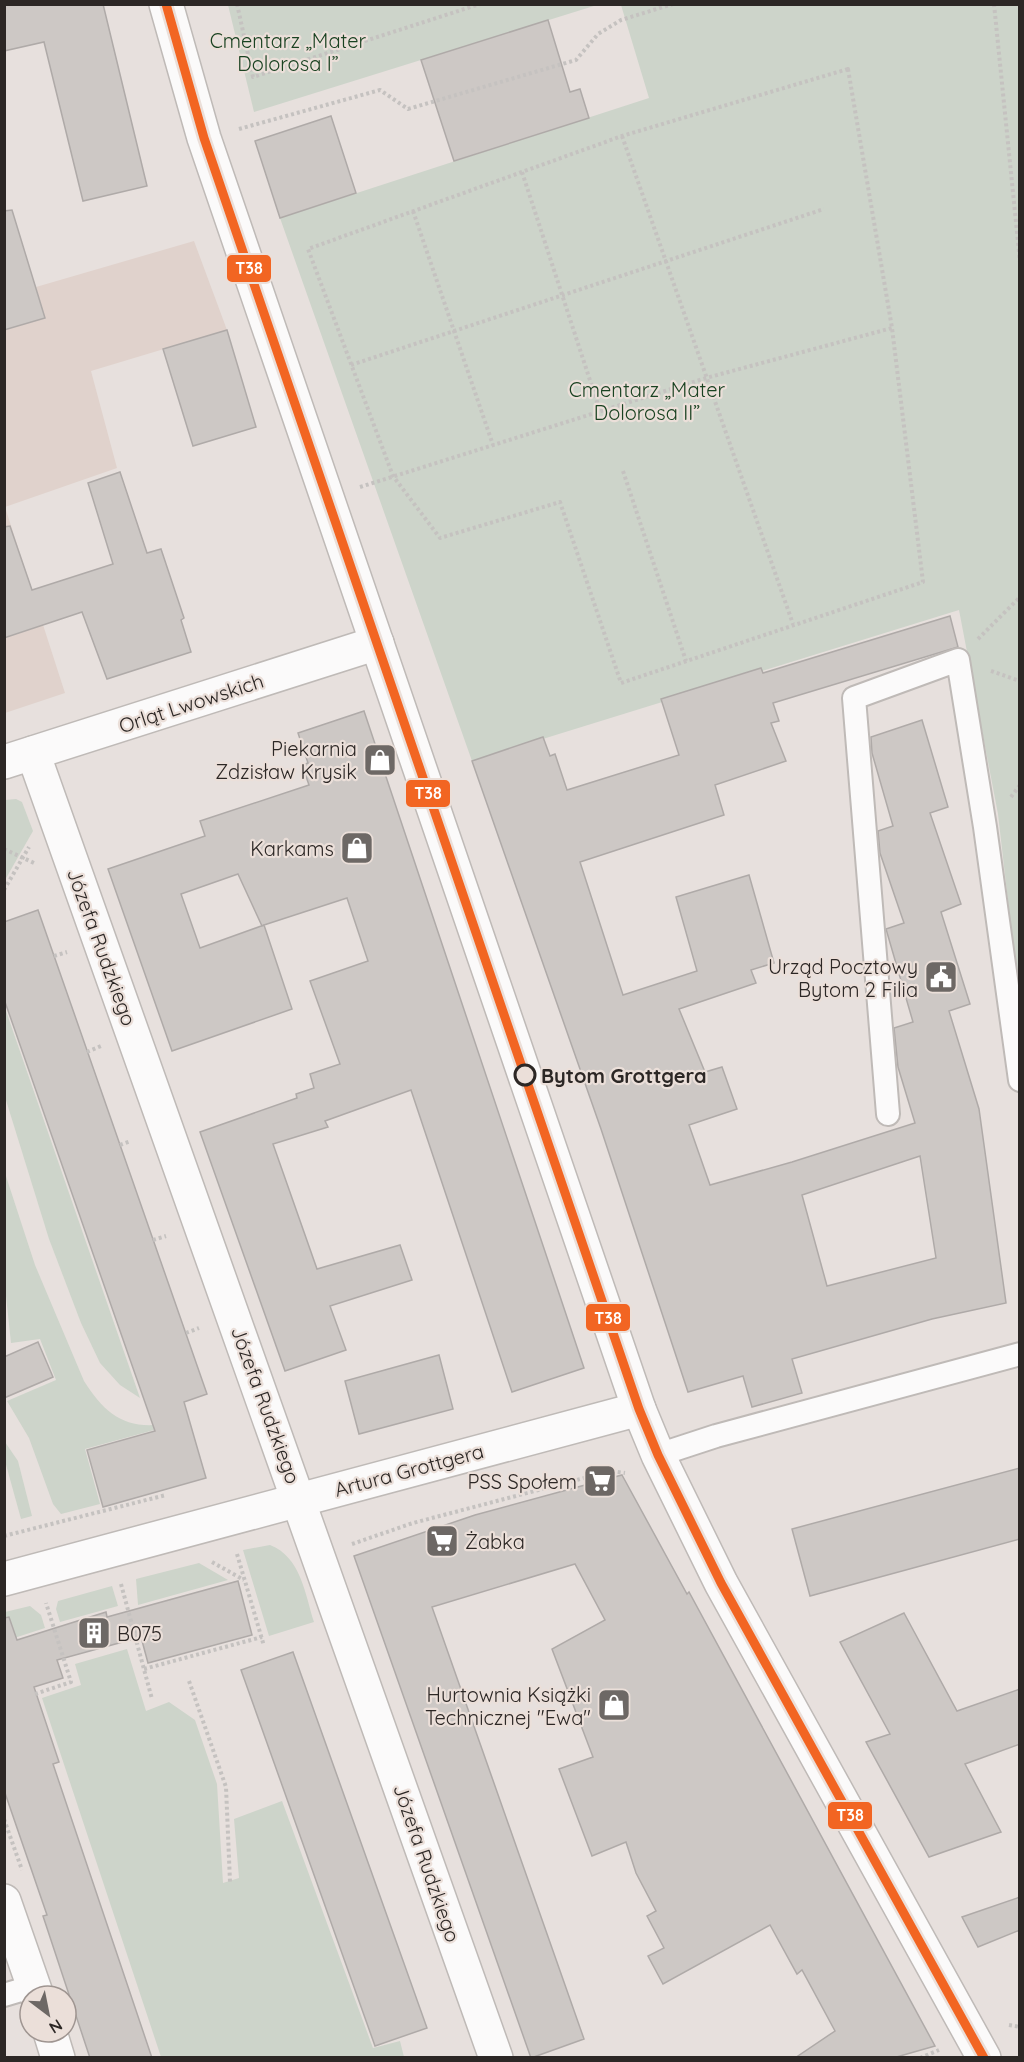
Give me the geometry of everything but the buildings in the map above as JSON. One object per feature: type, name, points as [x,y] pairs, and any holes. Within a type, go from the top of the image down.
[{"type":"street","points":[[166,4],[204,138],[639,1409],[658,1455],[722,1583],[984,2058]]},
{"type":"street","name":"Orląt Lwowskich","points":[[19,758],[377,643]]},
{"type":"street","name":"Józefa Rudzkiego","points":[[19,758],[299,1499],[496,2058]]},
{"type":"street","name":"Artura Grottgera","points":[[4,1579],[639,1409]]},
{"type":"street","points":[[4,1901],[23,1984]]},
{"type":"lane","points":[[888,1114],[854,698],[958,660],[985,827],[1020,1080]]},
{"type":"lane","points":[[658,1455],[716,1436],[1020,1354]]},
{"type":"path","points":[[237,4],[253,77],[480,4]]},
{"type":"path","points":[[238,129],[380,90],[408,109],[576,60],[598,34],[621,20],[672,4]]},
{"type":"path","points":[[994,4],[1020,262]]},
{"type":"path","points":[[848,69],[891,328],[923,582],[621,683],[560,502],[440,538],[393,476],[308,249],[522,172],[622,136],[848,69]]},
{"type":"path","points":[[622,136],[793,624]]},
{"type":"path","points":[[522,172],[600,411]]},
{"type":"path","points":[[351,365],[824,208]]},
{"type":"path","points":[[413,211],[493,444]]},
{"type":"path","points":[[353,489],[706,378],[891,328]]},
{"type":"path","points":[[623,471],[686,661]]},
{"type":"path","points":[[4,890],[33,840]]},
{"type":"path","points":[[4,849],[43,868]]},
{"type":"path","points":[[350,1544],[413,1524],[611,1471],[623,1472],[631,1477]]},
{"type":"path","points":[[4,1536],[171,1494]]},
{"type":"path","points":[[235,1548],[264,1646]]},
{"type":"path","points":[[210,1561],[245,1581]]},
{"type":"path","points":[[120,1577],[152,1699]]},
{"type":"path","points":[[35,1694],[71,1682],[44,1597]]},
{"type":"path","points":[[144,1669],[262,1637]]},
{"type":"path","points":[[189,1681],[226,1787],[230,1881]]},
{"type":"path","points":[[1002,2017],[1007,2024],[1020,2026]]},
{"type":"path","points":[[920,2058],[936,2053],[941,2049],[941,2043]]},
{"type":"shaded area","points":[[194,241],[227,330],[91,371],[117,468],[5,507],[5,330],[45,318],[36,287]]},
{"type":"shaded area","points":[[5,507],[65,693],[5,713]]},
{"type":"green space","name":"Cmentarz „Mater Dolorosa I”","points":[[228,4],[597,5],[254,112]]},
{"type":"green space","name":"Cmentarz „Mater Dolorosa II”","points":[[621,5],[1019,5],[1019,997],[998,814],[959,610],[472,761],[280,218],[649,98]]},
{"type":"green space","points":[[16,799],[22,802],[33,831],[5,880],[5,800]]},
{"type":"green space","points":[[4,1008],[140,1398],[120,1385],[100,1363],[81,1323],[49,1239],[5,1097]]},
{"type":"green space","points":[[4,1170],[35,1265],[84,1381],[99,1402],[117,1417],[138,1424],[164,1424],[165,1427],[85,1449],[100,1504],[61,1514],[53,1504],[29,1438],[7,1401],[56,1380],[40,1339],[11,1343],[4,1277]]},
{"type":"green space","points":[[5,1442],[18,1461],[32,1516],[21,1519],[5,1461]]},
{"type":"green space","points":[[270,1545],[289,1558],[295,1567],[314,1622],[269,1636],[243,1550]]},
{"type":"green space","points":[[199,1563],[228,1580],[138,1605],[136,1579]]},
{"type":"green space","points":[[112,1586],[118,1606],[60,1622],[56,1609],[58,1601]]},
{"type":"green space","points":[[30,1606],[41,1615],[45,1628],[5,1641],[5,1612]]},
{"type":"green space","points":[[127,1649],[146,1711],[169,1702],[195,1720],[217,1784],[223,1883],[239,1878],[234,1819],[282,1801],[373,2048],[400,2041],[404,2057],[161,2057],[42,1698],[81,1685],[75,1664]]},
{"type":"tram line","points":[[964,2022],[980,2058]]},
{"type":"transit line","name":"T38","points":[[166,4],[204,138],[639,1409],[658,1455],[721,1583],[984,2058]]},
{"type":"place","name":"Piekarnia Zdzisław Krysik","points":[[380,760]]},
{"type":"place","name":"Karkams","points":[[357,848]]},
{"type":"place","name":"Urząd Pocztowy Bytom 2 Filia","points":[[941,977]]},
{"type":"place","name":"Bytom Grottgera","points":[[525,1075]]},
{"type":"place","name":"PSS Społem","points":[[600,1481]]},
{"type":"place","name":"Żabka","points":[[442,1541]]},
{"type":"place","name":"B075","points":[[94,1633]]},
{"type":"place","name":"Hurtownia Książki Technicznej \"Ewa\"","points":[[614,1705]]}]
